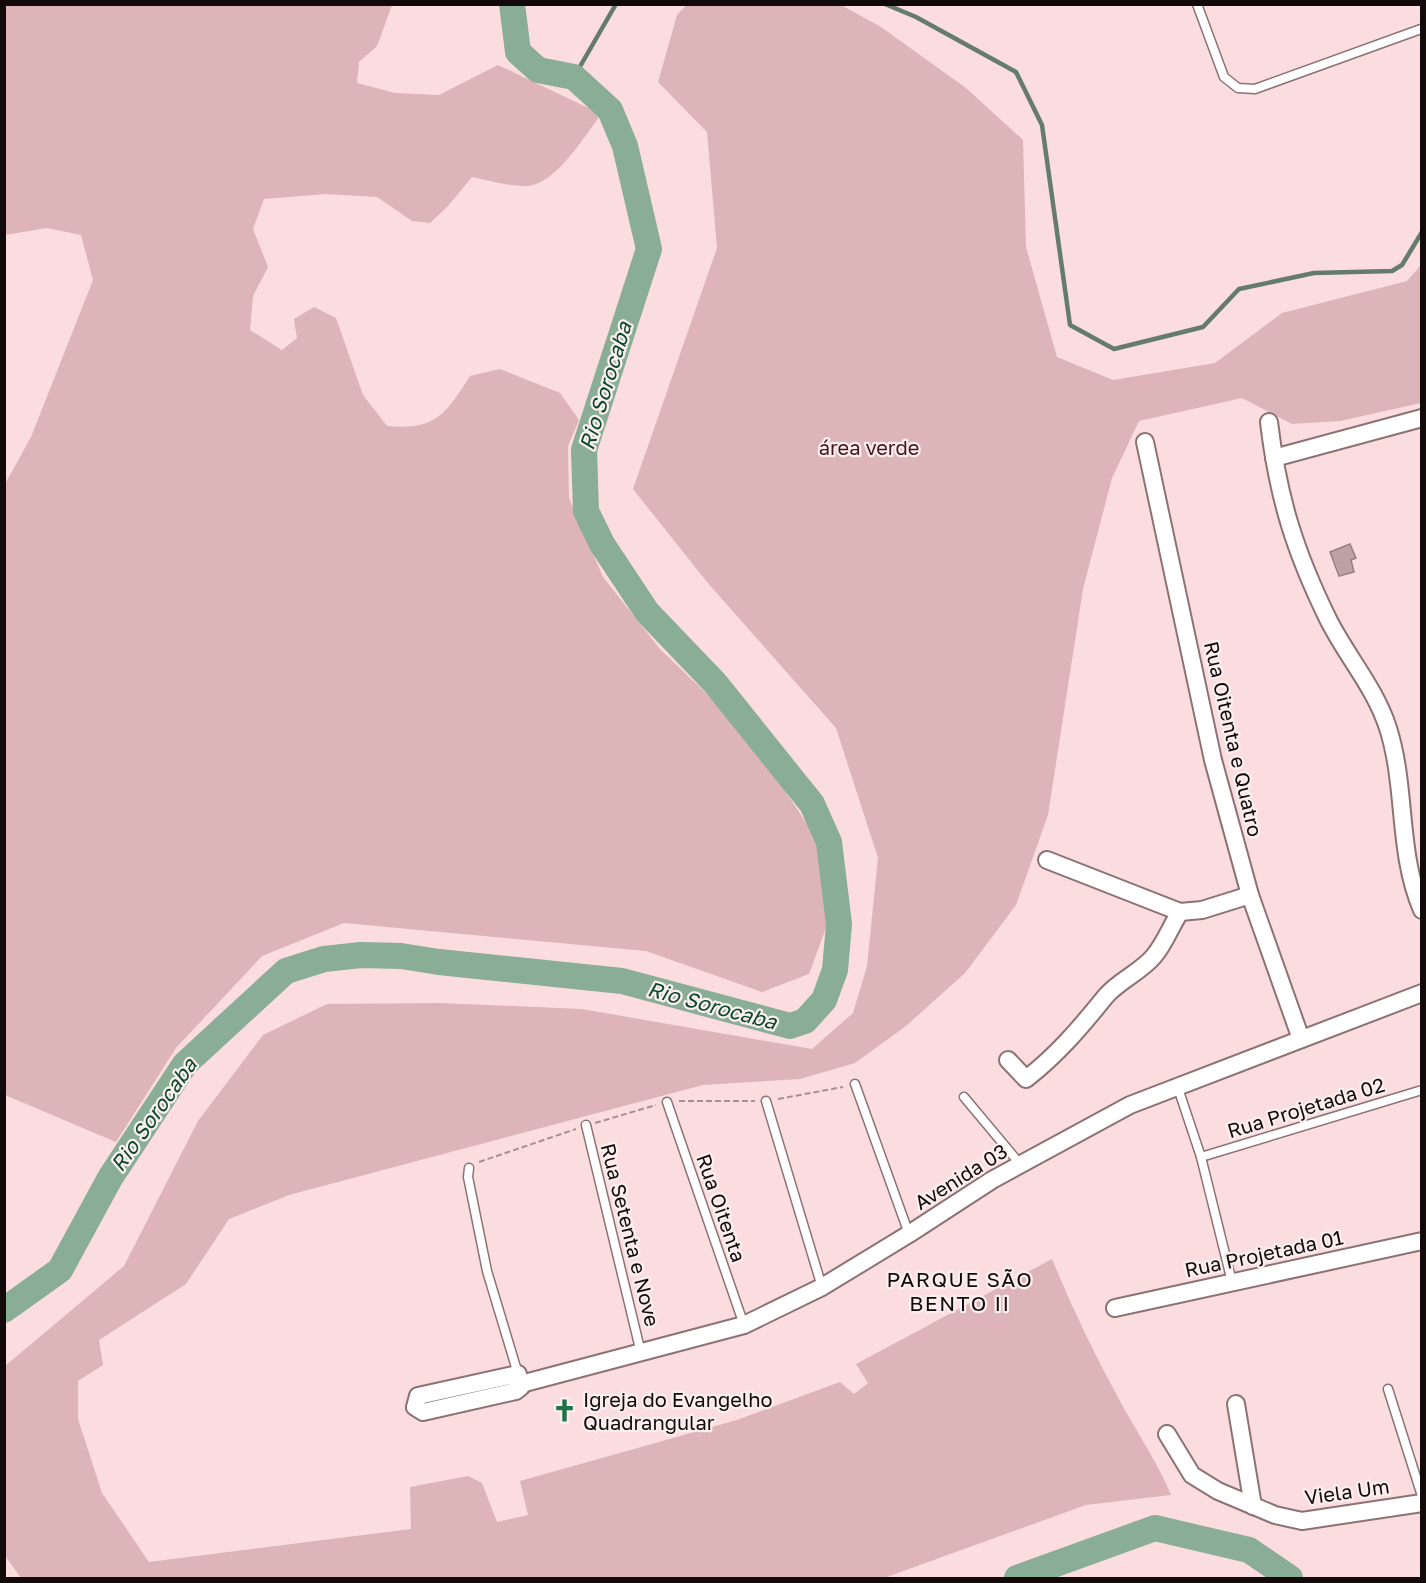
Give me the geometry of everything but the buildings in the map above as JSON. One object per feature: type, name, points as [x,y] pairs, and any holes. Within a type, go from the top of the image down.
[{"type":"street","points":[[1274,458],[1422,418]]},
{"type":"street","points":[[1269,422],[1283,509],[1293,540],[1330,622],[1369,684],[1387,727],[1400,775],[1404,852],[1422,910]]},
{"type":"street","name":"Rua Oitenta e Quatro","points":[[1145,442],[1213,760],[1250,895],[1301,1039]]},
{"type":"street","points":[[1047,860],[1180,912],[1202,910],[1250,895]]},
{"type":"street","points":[[1008,1060],[1026,1080],[1046,1064],[1089,1019],[1107,994],[1129,979],[1155,955],[1180,912]]},
{"type":"street","name":"Avenida 03","points":[[519,1379],[641,1353],[744,1325],[822,1287],[1020,1164],[1130,1105],[1422,993]]},
{"type":"street","name":"Rua Projetada 01","points":[[1115,1308],[1422,1241]]},
{"type":"street","points":[[519,1379],[520,1390],[443,1409],[423,1412],[415,1407],[418,1396],[519,1379]]},
{"type":"street","points":[[1236,1404],[1253,1506]]},
{"type":"street","name":"Viela Um","points":[[1167,1434],[1192,1475],[1218,1491],[1253,1506],[1302,1521],[1422,1503]]},
{"type":"lane","points":[[1197,4],[1224,77],[1238,88],[1255,89],[1421,29]]},
{"type":"lane","points":[[855,1084],[909,1234]]},
{"type":"lane","points":[[1178,1088],[1201,1157],[1232,1282]]},
{"type":"lane","name":"Rua Projetada 02","points":[[1201,1157],[1422,1090]]},
{"type":"lane","points":[[964,1097],[1020,1164]]},
{"type":"lane","points":[[766,1101],[822,1287]]},
{"type":"lane","name":"Rua Oitenta","points":[[667,1102],[744,1325]]},
{"type":"lane","name":"Rua Setenta e Nove","points":[[586,1125],[641,1353]]},
{"type":"lane","points":[[470,1168],[468,1177],[487,1270],[519,1379]]},
{"type":"lane","points":[[1388,1389],[1422,1496]]},
{"type":"green space","points":[[5,4],[392,5],[377,46],[359,62],[357,83],[395,93],[439,95],[498,65],[601,114],[571,155],[543,181],[520,186],[472,177],[448,206],[430,223],[412,221],[377,197],[326,194],[264,199],[253,229],[268,267],[253,296],[250,330],[282,350],[297,338],[294,319],[314,307],[336,318],[363,395],[387,426],[417,425],[438,417],[446,410],[470,376],[500,369],[560,393],[579,420],[568,446],[569,498],[603,577],[660,649],[706,693],[763,758],[819,842],[827,925],[809,974],[762,992],[646,951],[344,923],[262,956],[176,1048],[116,1142],[5,1095],[5,484],[31,437],[93,280],[81,235],[47,228],[5,235]]},
{"type":"green space","name":"área verde","points":[[686,5],[841,5],[881,27],[966,88],[1023,140],[1026,247],[1057,357],[1113,380],[1215,363],[1282,313],[1407,281],[1421,265],[1421,403],[1340,421],[1292,424],[1242,398],[1139,421],[1112,478],[1083,589],[1048,815],[1016,905],[965,973],[906,1026],[855,1063],[800,1079],[703,1085],[289,1195],[229,1219],[186,1284],[99,1340],[103,1365],[78,1381],[78,1419],[102,1493],[149,1562],[411,1529],[410,1487],[468,1476],[482,1483],[497,1522],[528,1515],[520,1481],[737,1420],[840,1382],[854,1394],[868,1383],[856,1364],[1052,1259],[1093,1349],[1160,1470],[1171,1495],[1086,1505],[884,1578],[21,1578],[5,1556],[5,1366],[124,1266],[198,1121],[263,1035],[327,1004],[440,1003],[582,1009],[812,1049],[853,1013],[867,966],[878,858],[836,728],[707,582],[633,489],[717,248],[707,132],[658,82],[677,15]]},
{"type":"waterway","name":"Rio Sorocaba","points":[[4,1310],[60,1270],[110,1178],[185,1064],[286,971],[324,959],[361,955],[401,956],[622,981],[790,1026],[805,1021],[824,1000],[835,970],[839,924],[829,842],[812,804],[715,683],[647,612],[602,544],[586,511],[584,450],[649,249],[625,146],[610,110],[574,77],[538,70],[518,52],[512,4]]},
{"type":"waterway","points":[[574,77],[616,4]]},
{"type":"waterway","points":[[885,4],[916,17],[1016,72],[1042,125],[1070,325],[1114,349],[1203,327],[1239,289],[1314,273],[1392,271],[1402,265],[1422,232]]},
{"type":"waterway","name":"Rio Sorocaba","points":[[1017,1578],[1155,1528],[1249,1550],[1290,1578]]},
{"type":"place","name":"Igreja do Evangelho Quadrangular","points":[[565,1411]]},
{"type":"district","name":"PARQUE SÃO BENTO II","points":[[960,1292]]}]
